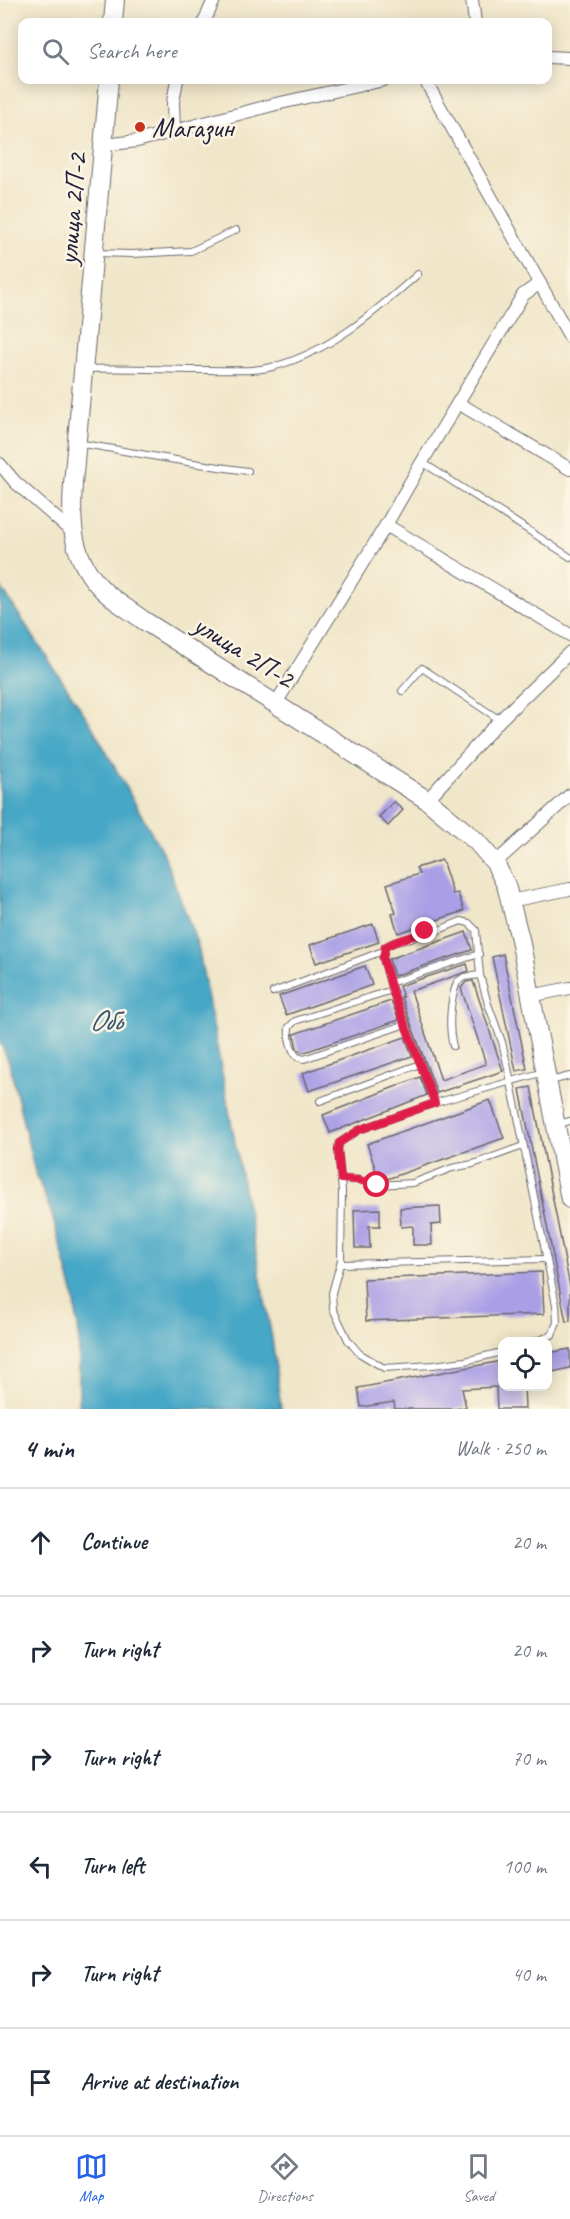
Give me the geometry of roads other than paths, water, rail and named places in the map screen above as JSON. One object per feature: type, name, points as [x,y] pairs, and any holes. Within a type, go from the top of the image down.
[{"type":"main road","points":[[113,18],[115,0]]},
{"type":"main road","name":"улица 2П-2","points":[[109,84],[71,511],[72,532],[76,546],[85,566],[105,592],[143,620],[427,800],[476,841],[495,863],[510,901],[520,939],[545,1077],[562,1123],[570,1199]]},
{"type":"street","points":[[206,18],[214,0]]},
{"type":"street","points":[[472,0],[474,18]]},
{"type":"street","points":[[552,57],[570,58]]},
{"type":"street","points":[[174,131],[173,102],[176,84]]},
{"type":"street","points":[[105,145],[130,142],[276,104],[366,84]]},
{"type":"street","points":[[427,84],[570,337]]},
{"type":"street","points":[[276,703],[524,296],[540,283]]},
{"type":"street","points":[[458,403],[570,469]]},
{"type":"street","points":[[0,464],[15,482],[72,532]]},
{"type":"street","points":[[386,525],[570,635]]},
{"type":"street","points":[[427,800],[500,720],[570,652]]},
{"type":"street","points":[[495,863],[570,795]]},
{"type":"street","points":[[510,901],[570,889]]},
{"type":"street","points":[[530,996],[570,988]]},
{"type":"lane","points":[[95,254],[191,251],[236,230]]},
{"type":"lane","points":[[84,369],[250,370],[273,367],[310,352],[357,327],[418,274]]},
{"type":"lane","points":[[77,443],[146,453],[198,465],[248,471]]},
{"type":"lane","points":[[422,462],[570,557]]},
{"type":"lane","points":[[402,692],[422,668],[500,720]]},
{"type":"lane","points":[[273,992],[383,951],[385,947],[394,942],[411,939],[425,931],[439,930],[461,921],[469,923],[476,930],[480,975],[502,1042],[556,1305],[556,1322],[552,1335],[546,1337]]},
{"type":"lane","points":[[383,951],[391,987],[435,1103]]},
{"type":"lane","points":[[406,1024],[304,1059],[297,1057],[292,1050],[288,1034],[289,1027],[295,1021],[479,954]]},
{"type":"lane","points":[[453,1046],[450,1036],[457,982],[465,977],[480,975]]},
{"type":"lane","points":[[320,1101],[420,1064]]},
{"type":"lane","points":[[498,1353],[465,1361],[384,1368],[359,1353],[348,1340],[333,1309],[332,1293],[340,1264],[339,1143],[359,1130],[435,1103],[510,1082],[570,1076]]},
{"type":"lane","points":[[341,1179],[359,1180],[377,1185],[413,1183],[523,1146]]},
{"type":"lane","points":[[340,1264],[548,1259]]},
{"type":"water","name":"Обь","points":[[0,586],[90,723],[164,855],[198,946],[272,1338],[281,1409],[79,1409],[79,1335],[74,1296],[52,1215],[34,1168],[9,1062],[0,1042]]},
{"type":"place","name":"Магазин","points":[[140,127]]}]
